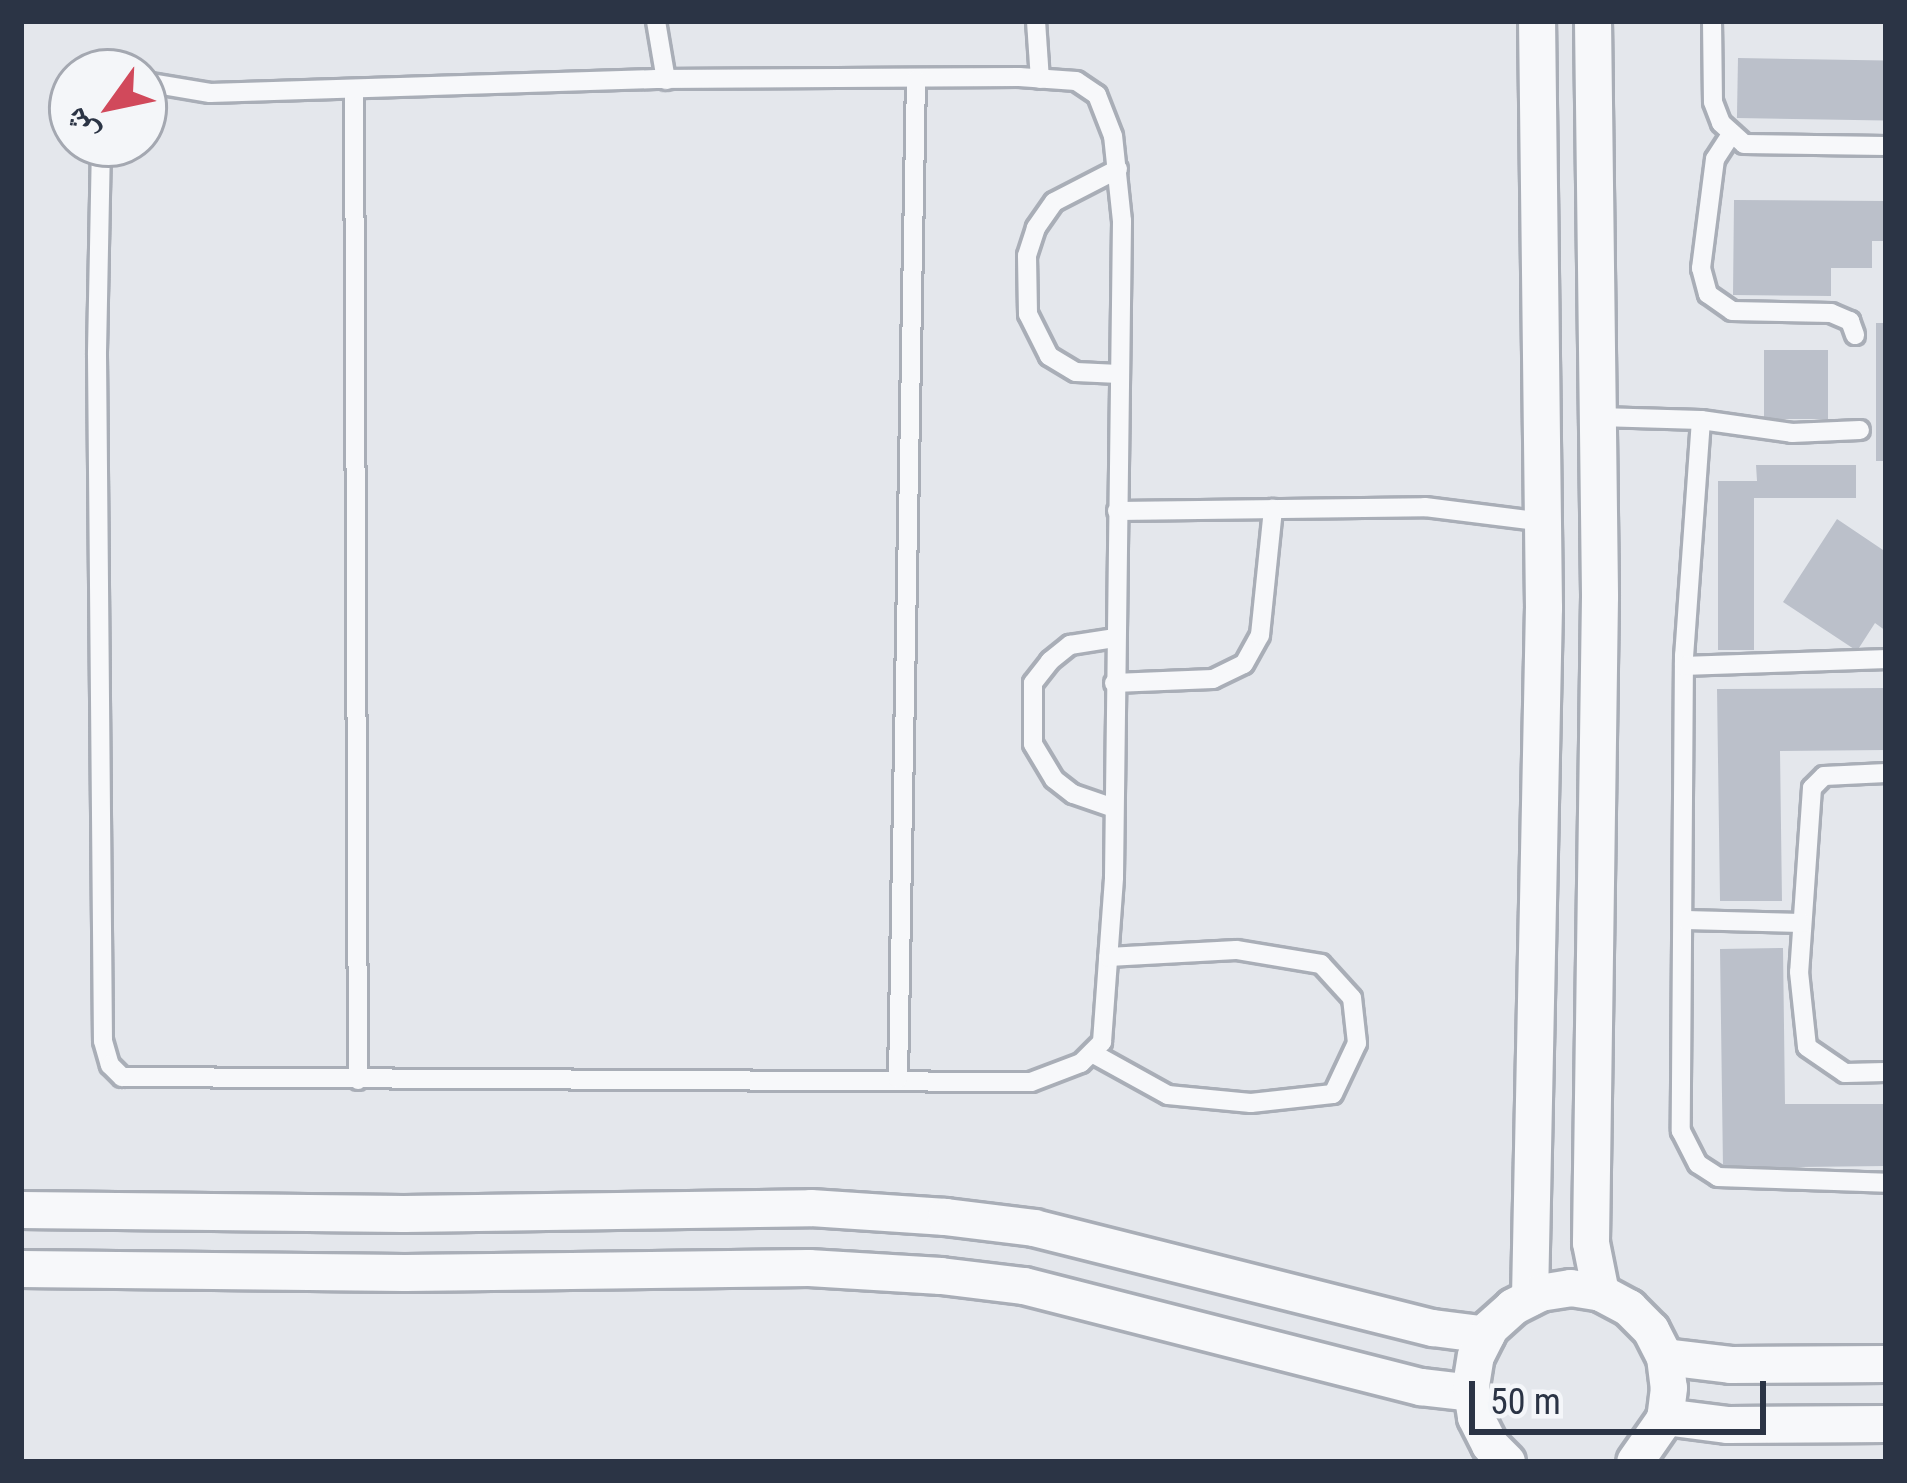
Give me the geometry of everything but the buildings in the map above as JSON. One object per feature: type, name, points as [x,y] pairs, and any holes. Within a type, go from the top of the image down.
[{"type":"street","points":[[1530,1298],[1544,608],[1537,21]]},
{"type":"street","points":[[1593,21],[1600,615],[1591,1243],[1601,1293]]},
{"type":"street","points":[[1544,608],[1600,615]]},
{"type":"street","points":[[21,1210],[404,1214],[787,1208],[946,1217],[1054,1233],[1432,1328],[1487,1335]]},
{"type":"street","points":[[21,1269],[405,1273],[809,1268],[941,1276],[1024,1286],[1421,1387],[1472,1393]]},
{"type":"street","points":[[1507,1462],[1490,1445],[1472,1393],[1476,1356],[1487,1335],[1513,1306],[1571,1288],[1601,1293],[1629,1308],[1651,1330],[1665,1357],[1665,1417],[1650,1446],[1635,1462]]},
{"type":"street","points":[[1665,1357],[1731,1365],[1886,1364]]},
{"type":"street","points":[[1665,1417],[1728,1425],[1886,1424]]},
{"type":"lane","points":[[656,21],[666,80]]},
{"type":"lane","points":[[1036,21],[1040,79]]},
{"type":"lane","points":[[1712,21],[1713,102],[1732,134],[1744,144],[1886,146]]},
{"type":"lane","points":[[898,1078],[916,79]]},
{"type":"lane","points":[[101,168],[97,355],[104,1040],[110,1065],[122,1077],[1031,1082],[1060,1074],[1102,1042],[1114,808],[1120,374],[1118,170],[1097,95],[1076,81],[1040,79],[666,80],[211,93],[168,86]]},
{"type":"lane","points":[[354,90],[358,1080]]},
{"type":"lane","points":[[1732,134],[1715,159],[1701,268],[1708,294],[1732,310],[1831,313],[1850,321],[1856,335]]},
{"type":"lane","points":[[1118,170],[1054,202],[1036,228],[1027,256],[1028,314],[1049,356],[1076,372],[1120,374]]},
{"type":"lane","points":[[1599,417],[1701,420],[1792,434],[1860,430]]},
{"type":"lane","points":[[1701,420],[1684,666],[1681,1131],[1698,1165],[1718,1177],[1886,1183]]},
{"type":"lane","points":[[1117,511],[1425,507],[1543,522]]},
{"type":"lane","points":[[1114,683],[1213,679],[1244,664],[1260,635],[1273,508]]},
{"type":"lane","points":[[1114,638],[1070,645],[1033,683],[1033,744],[1054,779],[1073,794],[1114,808]]},
{"type":"lane","points":[[1684,666],[1886,659]]},
{"type":"lane","points":[[1886,773],[1824,776],[1812,788],[1799,972],[1807,1047],[1845,1073],[1886,1072]]},
{"type":"lane","points":[[1685,920],[1802,923]]},
{"type":"lane","points":[[1092,1053],[1168,1095],[1251,1103],[1333,1094],[1357,1043],[1352,998],[1321,964],[1236,950],[1108,957]]}]
